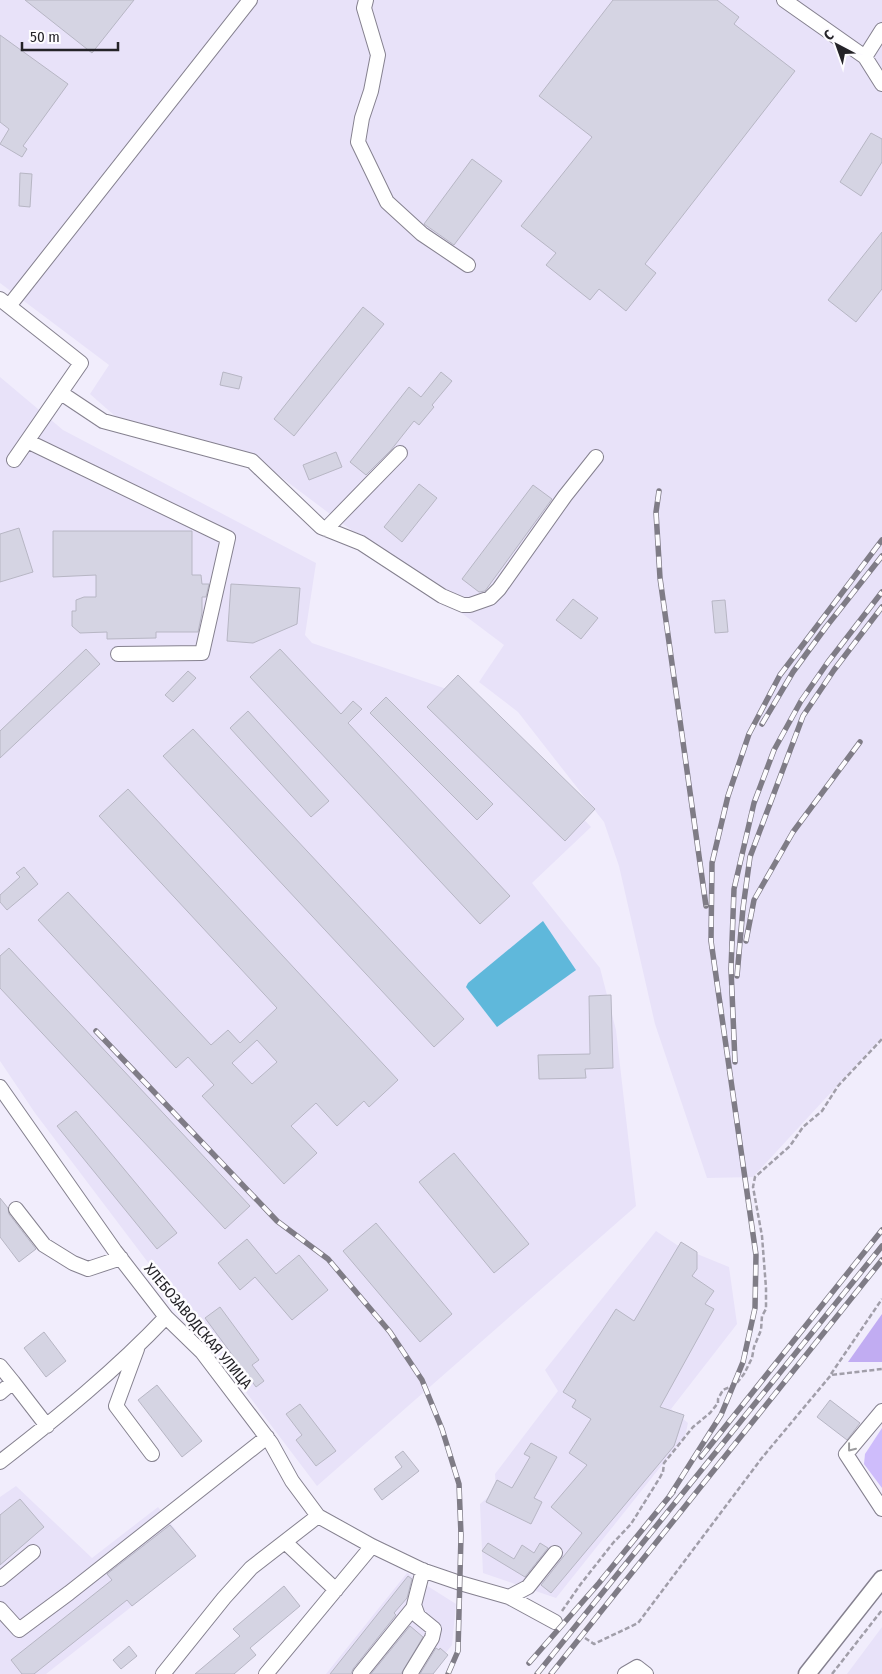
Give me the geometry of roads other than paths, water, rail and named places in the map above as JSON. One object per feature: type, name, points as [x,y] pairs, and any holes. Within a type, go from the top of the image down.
[{"type":"main road","points":[[807,1674],[882,1579]]},
{"type":"street","points":[[14,460],[82,364],[4,302],[250,0]]},
{"type":"street","points":[[366,0],[364,8],[378,55],[358,142],[386,202],[422,234],[468,265]]},
{"type":"street","points":[[784,0],[865,57],[882,84]]},
{"type":"street","points":[[865,57],[882,30]]},
{"type":"street","points":[[61,393],[103,421],[252,461],[321,527],[361,543],[442,596],[463,605],[470,605],[490,598],[499,589],[564,496],[596,457]]},
{"type":"street","points":[[28,441],[228,538],[202,653],[118,654]]},
{"type":"street","points":[[326,529],[400,453]]},
{"type":"street","name":"ХЛЕБОЗАВОДСКАЯ УЛИЦА","points":[[0,1087],[4,1103],[166,1317],[202,1352],[267,1437],[292,1481],[318,1516],[372,1546],[423,1570],[509,1597],[555,1622]]},
{"type":"street","points":[[16,1208],[44,1245],[73,1263],[88,1269],[121,1258]]},
{"type":"street","points":[[0,1462],[47,1426],[137,1348],[166,1317]]},
{"type":"street","points":[[137,1348],[116,1406],[152,1454]]},
{"type":"street","points":[[0,1366],[47,1426]]},
{"type":"street","points":[[0,1393],[13,1382]]},
{"type":"street","points":[[882,1411],[846,1454],[882,1509]]},
{"type":"street","points":[[0,1609],[18,1630],[77,1587],[267,1437]]},
{"type":"street","points":[[163,1674],[224,1598],[251,1568],[318,1516]]},
{"type":"street","points":[[285,1542],[336,1590]]},
{"type":"street","points":[[266,1674],[372,1546]]},
{"type":"street","points":[[0,1579],[33,1552]]},
{"type":"street","points":[[509,1597],[528,1587],[555,1553]]},
{"type":"street","points":[[360,1674],[414,1607],[423,1570]]},
{"type":"street","points":[[410,1674],[432,1638],[434,1629],[418,1616],[414,1607]]},
{"type":"street","points":[[625,1674],[637,1667],[646,1674]]},
{"type":"water","points":[[543,921],[576,970],[497,1027],[466,987],[468,983]]},
{"type":"railway","points":[[659,491],[656,512],[660,578],[706,906]]},
{"type":"railway","points":[[669,1497],[721,1415],[743,1362],[755,1308],[756,1255],[711,941],[712,863],[728,796],[749,734],[780,675],[882,540]]},
{"type":"railway","points":[[762,724],[793,672],[882,556]]},
{"type":"railway","points":[[735,1062],[731,969],[734,889],[754,803],[774,750],[801,701],[828,662],[882,592]]},
{"type":"railway","points":[[737,976],[750,857],[803,716],[834,670],[882,607]]},
{"type":"railway","points":[[746,941],[754,900],[793,832],[860,742]]},
{"type":"railway","points":[[96,1031],[277,1221],[328,1259],[390,1332],[422,1380],[442,1429],[459,1484],[461,1535],[458,1651],[448,1674]]},
{"type":"railway","points":[[701,1457],[882,1230]]},
{"type":"railway","points":[[537,1674],[882,1246]]},
{"type":"railway","points":[[551,1674],[882,1260]]},
{"type":"railway","points":[[529,1663],[599,1583],[673,1492]]}]
